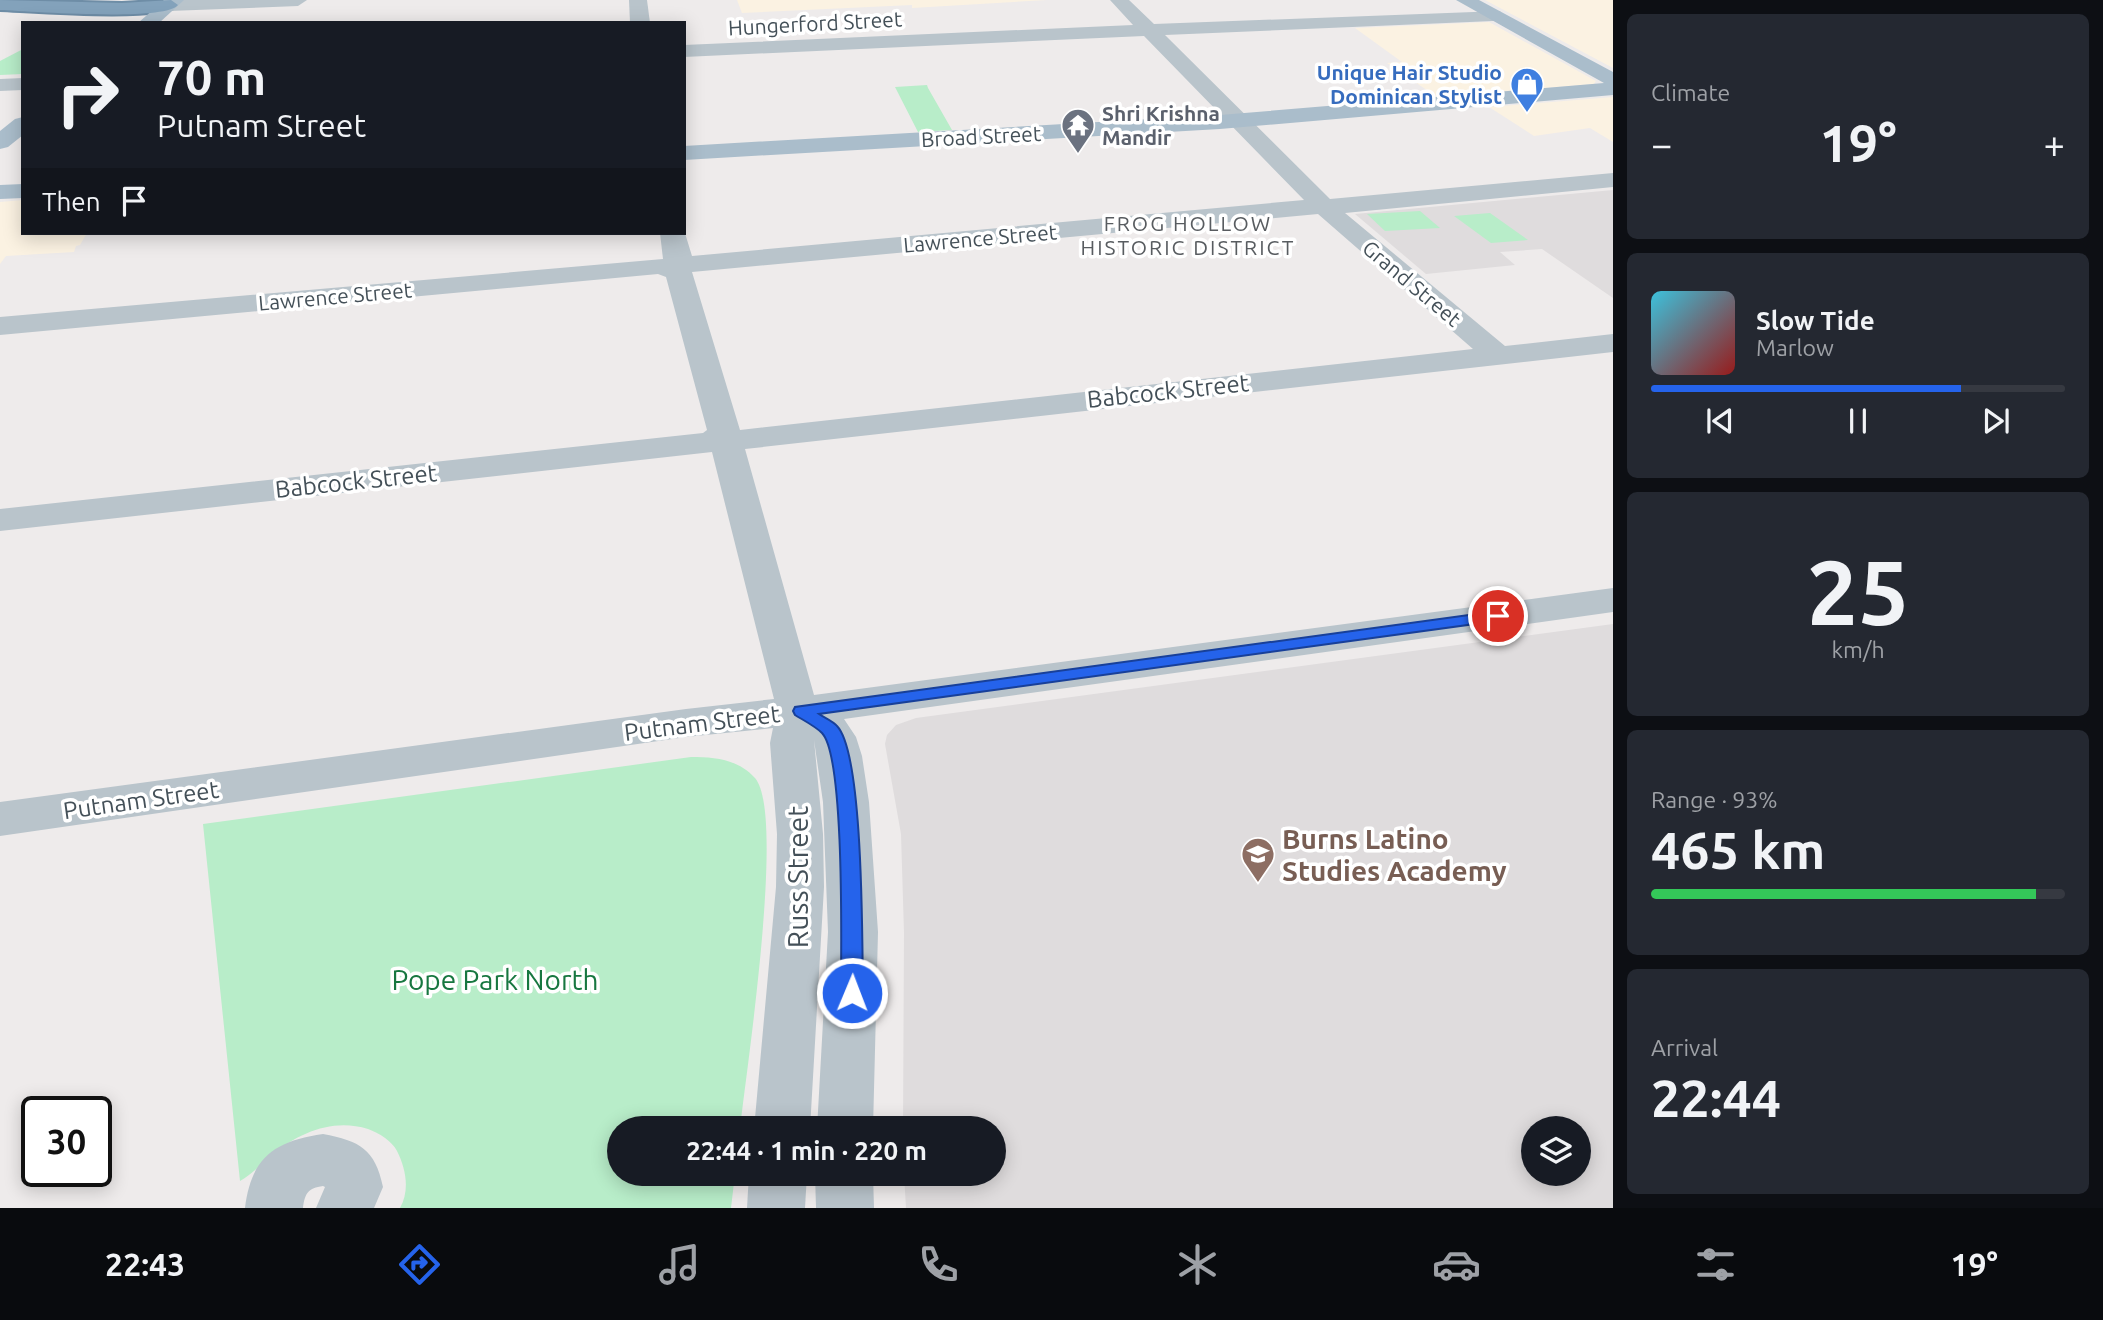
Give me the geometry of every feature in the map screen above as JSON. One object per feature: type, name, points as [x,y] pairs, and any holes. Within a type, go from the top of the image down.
[{"type":"highway","points":[[130,0],[172,2]]},
{"type":"highway","points":[[0,4],[126,9],[172,2]]},
{"type":"main road","points":[[1465,0],[1613,80]]},
{"type":"main road","points":[[149,21],[172,2]]},
{"type":"main road","name":"Broad Street","points":[[686,153],[1240,121],[1613,89]]},
{"type":"main road","points":[[0,142],[21,126]]},
{"type":"main road","points":[[0,192],[21,191]]},
{"type":"street","points":[[172,2],[298,0]]},
{"type":"street","points":[[638,0],[640,21]]},
{"type":"street","name":"Grand Street","points":[[1119,0],[1322,206],[1498,355]]},
{"type":"street","name":"Hungerford Street","points":[[686,51],[1493,15]]},
{"type":"street","points":[[0,85],[21,84]]},
{"type":"street","name":"Lawrence Street","points":[[0,326],[1613,180]]},
{"type":"street","points":[[673,235],[679,274],[724,433],[720,445],[791,690],[801,711]]},
{"type":"street","name":"Babcock Street","points":[[0,520],[720,445],[740,439],[1613,343]]},
{"type":"street","name":"Putnam Street","points":[[0,819],[686,723],[801,711],[1613,600]]},
{"type":"street","name":"Russ Street","points":[[783,1116],[799,929],[800,834],[792,743],[794,727],[801,711],[825,724],[835,737],[846,802],[853,932],[846,1116]]},
{"type":"street","points":[[274,1208],[276,1191],[292,1170],[317,1159],[329,1158],[341,1162],[353,1178],[354,1189],[345,1208]]},
{"type":"street","points":[[776,1208],[778,1186]]},
{"type":"street","points":[[845,1186],[845,1208]]},
{"type":"shaded area","points":[[737,0],[1047,0],[912,8],[912,5],[742,13]]},
{"type":"shaded area","points":[[1485,0],[1613,0],[1613,68]]},
{"type":"shaded area","points":[[1489,22],[1596,81],[1594,84],[1437,97],[1387,63],[1402,62],[1355,28]]},
{"type":"shaded area","points":[[1613,97],[1613,142],[1590,128],[1534,136],[1489,107]]},
{"type":"shaded area","points":[[1613,190],[1613,298],[1542,249],[1500,252],[1515,265],[1426,274],[1355,214]]},
{"type":"shaded area","points":[[21,200],[21,235],[86,235],[74,252],[6,256],[0,264],[0,202]]},
{"type":"shaded area","name":"Burns Latino Studies Academy","points":[[1613,624],[1613,1208],[906,1208],[905,1186],[1006,1186],[1006,1116],[903,1116],[904,933],[901,834],[885,744],[887,735],[896,725],[916,718]]},
{"type":"green space","points":[[21,50],[21,74],[0,75],[0,61]]},
{"type":"green space","points":[[927,85],[952,130],[918,132],[895,87]]},
{"type":"green space","points":[[1420,211],[1440,228],[1385,231],[1367,214]]},
{"type":"green space","points":[[1490,213],[1528,240],[1491,243],[1454,216]]},
{"type":"green space","name":"Pope Park North","points":[[691,757],[733,763],[748,772],[755,778],[764,801],[767,840],[756,1002],[742,1116],[607,1116],[607,1186],[734,1186],[731,1208],[400,1208],[406,1179],[395,1147],[372,1131],[343,1125],[318,1129],[294,1139],[240,1181],[203,824]]},
{"type":"place","name":"Unique Hair Studio Dominican Stylist","points":[[1527,114]]},
{"type":"place","name":"Shri Krishna Mandir","points":[[1078,155]]},
{"type":"place","name":"Burns Latino Studies Academy","points":[[1258,884]]},
{"type":"district","name":"FROG HOLLOW HISTORIC DISTRICT","points":[[1188,235]]},
{"type":"route","points":[[852,993],[851,863],[840,756],[831,730],[801,711],[1498,616]]}]
